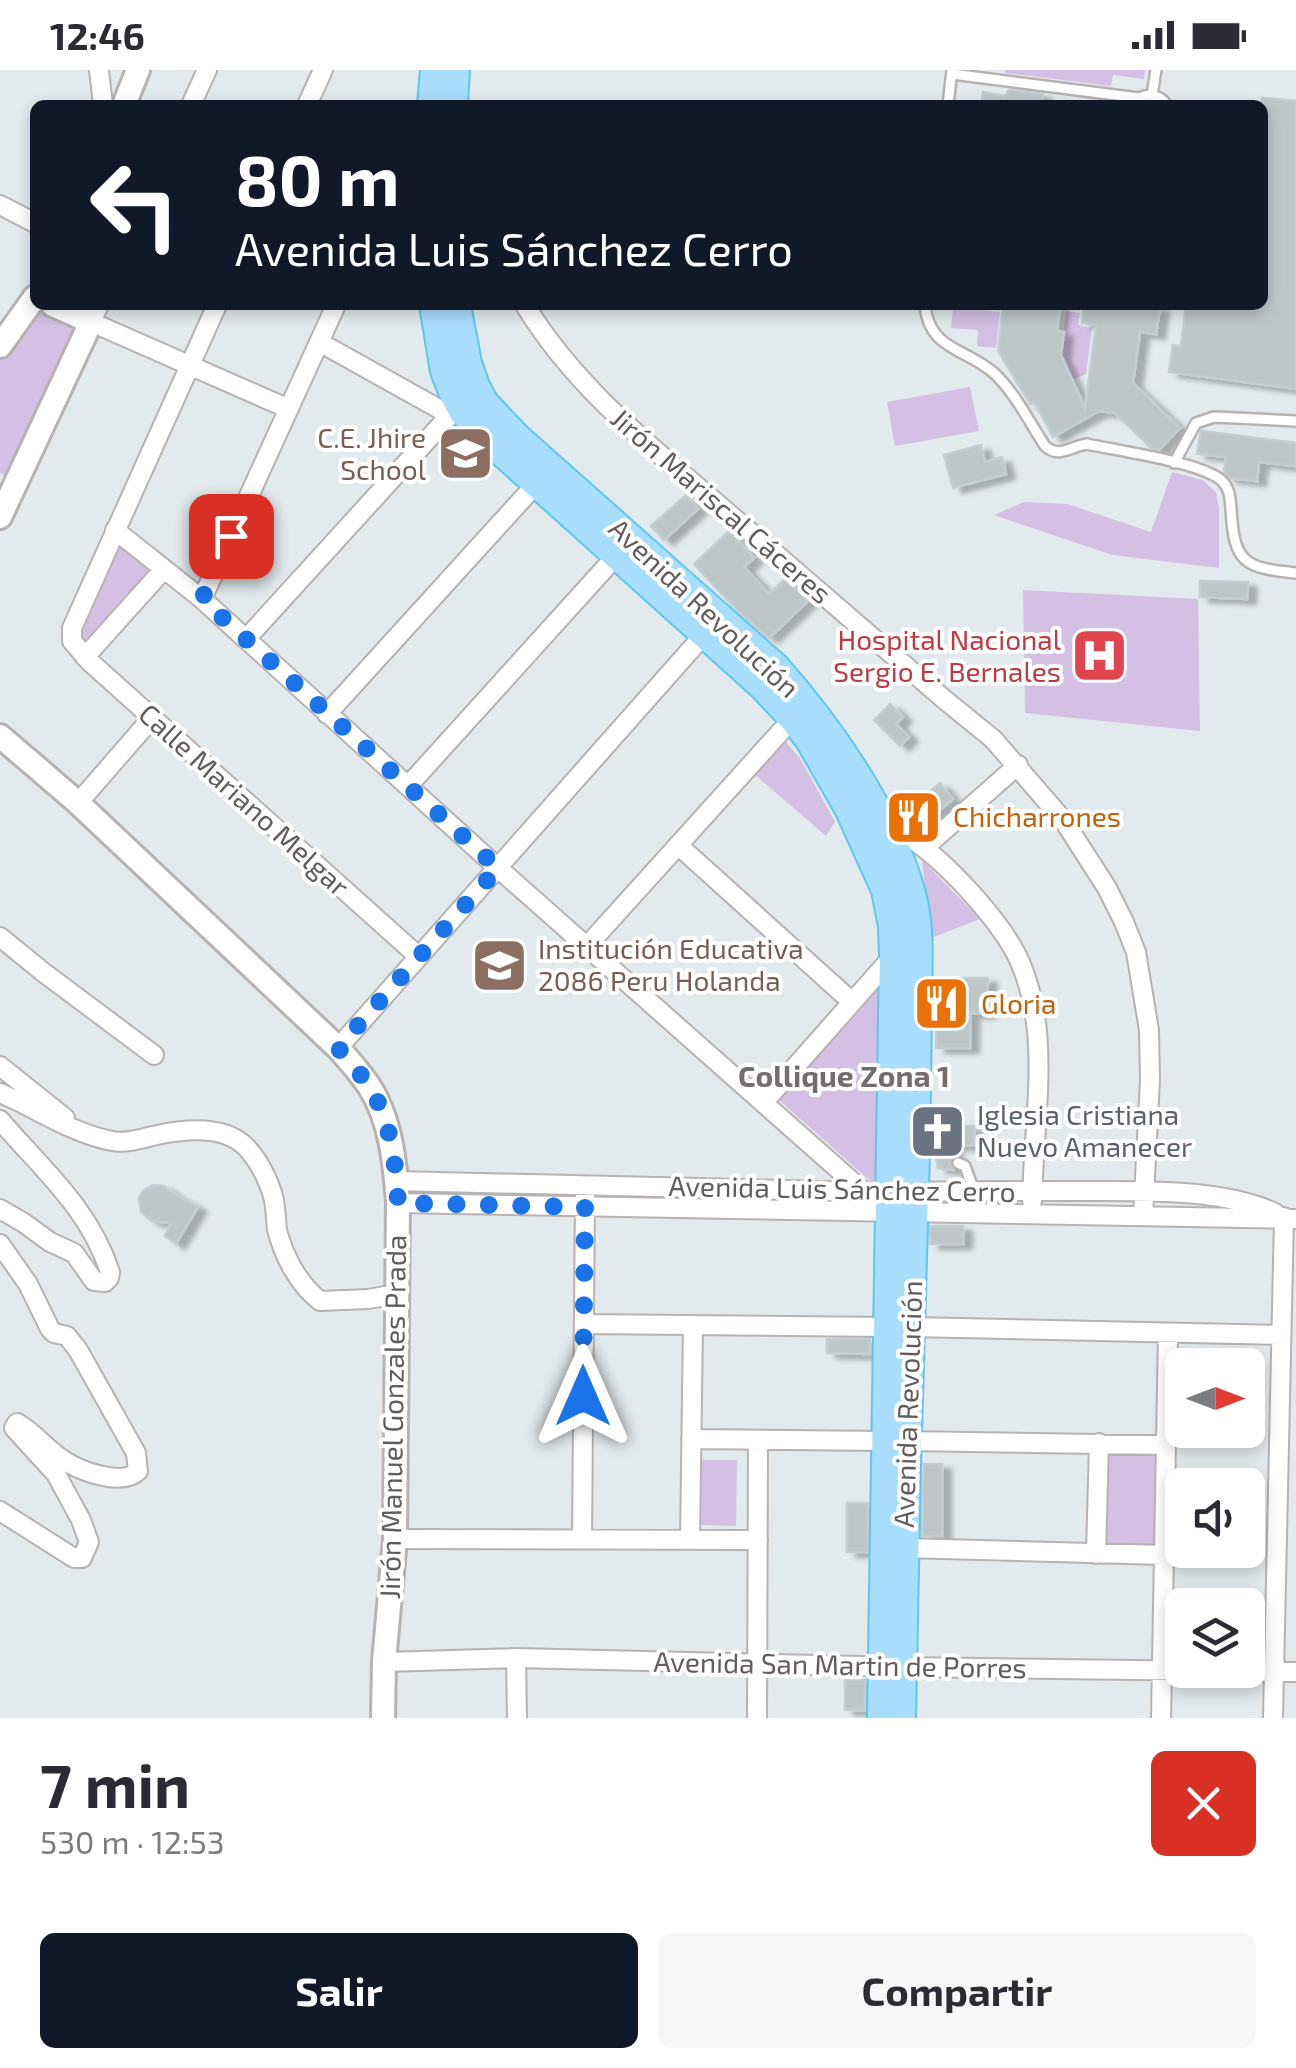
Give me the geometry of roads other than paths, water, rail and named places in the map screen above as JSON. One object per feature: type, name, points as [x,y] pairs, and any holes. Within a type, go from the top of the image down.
[{"type":"main road","points":[[436,96],[455,70]]},
{"type":"main road","name":"Avenida Revolución","points":[[435,310],[456,413],[478,428],[617,556],[776,668],[830,735],[880,818],[908,884],[916,922],[921,1153],[894,1200]]},
{"type":"main road","name":"Avenida Revolución","points":[[457,310],[467,363],[491,412],[713,625],[793,718],[830,772],[872,856],[891,907],[894,1200],[900,1327],[892,1667],[901,1718]]},
{"type":"main road","name":"Avenida Revolución","points":[[882,1718],[892,1667],[904,1548],[896,1441]]},
{"type":"street","points":[[99,70],[102,100]]},
{"type":"street","points":[[126,100],[138,70]]},
{"type":"street","points":[[193,100],[207,70]]},
{"type":"street","points":[[310,100],[323,70]]},
{"type":"street","points":[[0,204],[30,220]]},
{"type":"street","points":[[0,346],[30,304]]},
{"type":"street","points":[[215,310],[116,530],[202,599],[498,868],[764,1102],[894,1200]]},
{"type":"street","points":[[202,599],[334,310]]},
{"type":"street","name":"Jirón Mariscal Cáceres","points":[[528,310],[574,372],[629,428],[993,739],[1064,821],[1124,922],[1136,952],[1149,1030],[1143,1216]]},
{"type":"street","points":[[0,516],[95,314],[190,366],[289,409]]},
{"type":"street","points":[[246,639],[456,413],[320,342]]},
{"type":"street","points":[[327,714],[537,484]]},
{"type":"street","name":"Calle Mariano Melgar","points":[[116,530],[72,628],[72,641],[152,718],[418,956]]},
{"type":"street","points":[[408,786],[617,556]]},
{"type":"street","points":[[85,657],[164,568]]},
{"type":"street","points":[[338,1048],[713,625]]},
{"type":"street","points":[[78,803],[152,718]]},
{"type":"street","points":[[587,946],[793,718]]},
{"type":"street","name":"Jirón Manuel Gonzales Prada","points":[[0,736],[78,803],[338,1048],[379,1104],[398,1192],[396,1539],[384,1662]]},
{"type":"street","points":[[924,848],[1018,765]]},
{"type":"street","points":[[880,818],[924,848],[958,880],[999,928],[1024,972],[1034,1006],[1038,1068],[1031,1213]]},
{"type":"street","points":[[678,846],[852,1002]]},
{"type":"street","points":[[0,937],[154,1055]]},
{"type":"street","points":[[764,1102],[894,954]]},
{"type":"street","points":[[0,1066],[82,1130]]},
{"type":"street","points":[[0,1093],[52,1121],[114,1142],[203,1130],[235,1138],[248,1148],[262,1171],[275,1204],[279,1236],[307,1290],[320,1301],[398,1294]]},
{"type":"street","points":[[0,1120],[78,1208],[98,1239],[110,1278],[105,1282],[94,1281],[74,1253],[0,1209]]},
{"type":"street","points":[[582,1540],[585,1186]]},
{"type":"street","name":"Avenida Luis Sánchez Cerro","points":[[398,1192],[585,1186],[894,1200],[1031,1213],[1290,1218]]},
{"type":"street","name":"Avenida Luis Sánchez Cerro","points":[[398,1192],[585,1207],[894,1200],[974,1191],[1144,1192],[1228,1200],[1290,1218]]},
{"type":"street","points":[[1273,1718],[1282,1336],[1290,1218]]},
{"type":"street","points":[[0,1244],[28,1284],[50,1329],[70,1338],[92,1374],[136,1452],[138,1471],[120,1480],[64,1461],[17,1423],[14,1428],[56,1474],[81,1520],[87,1550],[82,1558],[74,1558],[0,1511]]},
{"type":"street","points":[[584,1324],[1282,1336]]},
{"type":"street","points":[[690,1540],[693,1325]]},
{"type":"street","points":[[1168,1333],[1168,1348]]},
{"type":"street","points":[[691,1439],[1165,1445]]},
{"type":"street","points":[[756,1718],[758,1440]]},
{"type":"street","points":[[1096,1554],[1099,1443]]},
{"type":"street","points":[[1161,1718],[1166,1448]]},
{"type":"street","points":[[396,1539],[758,1540]]},
{"type":"street","points":[[904,1548],[1164,1556]]},
{"type":"street","points":[[516,1658],[517,1718]]},
{"type":"street","name":"Avenida San Martin de Porres","points":[[384,1662],[516,1658],[1296,1672]]},
{"type":"street","points":[[366,1718],[384,1662]]},
{"type":"street","points":[[383,1718],[384,1662]]},
{"type":"lane","points":[[1152,95],[1156,70]]},
{"type":"lane","points":[[949,100],[952,72],[1129,100]]},
{"type":"lane","points":[[1138,100],[1152,95],[1162,100]]},
{"type":"lane","points":[[925,310],[935,336],[996,375],[1052,452],[1088,444],[1174,462],[1219,478],[1227,486],[1238,553],[1261,570],[1296,573]]},
{"type":"lane","points":[[1174,462],[1196,423],[1204,420],[1214,417],[1296,421]]},
{"type":"lane","points":[[958,1163],[965,1166],[974,1191]]},
{"type":"place","name":"C.E. Jhire School","points":[[465,454]]},
{"type":"place","name":"Hospital Nacional Sergio E. Bernales","points":[[1100,656]]},
{"type":"place","name":"Chicharrones","points":[[914,817]]},
{"type":"place","name":"Institución Educativa 2086 Peru Holanda","points":[[499,965]]},
{"type":"place","name":"Gloria","points":[[942,1004]]},
{"type":"place","name":"Iglesia Cristiana Nuevo Amanecer","points":[[938,1131]]},
{"type":"district","name":"Collique Zona 1","points":[[844,1077]]}]
